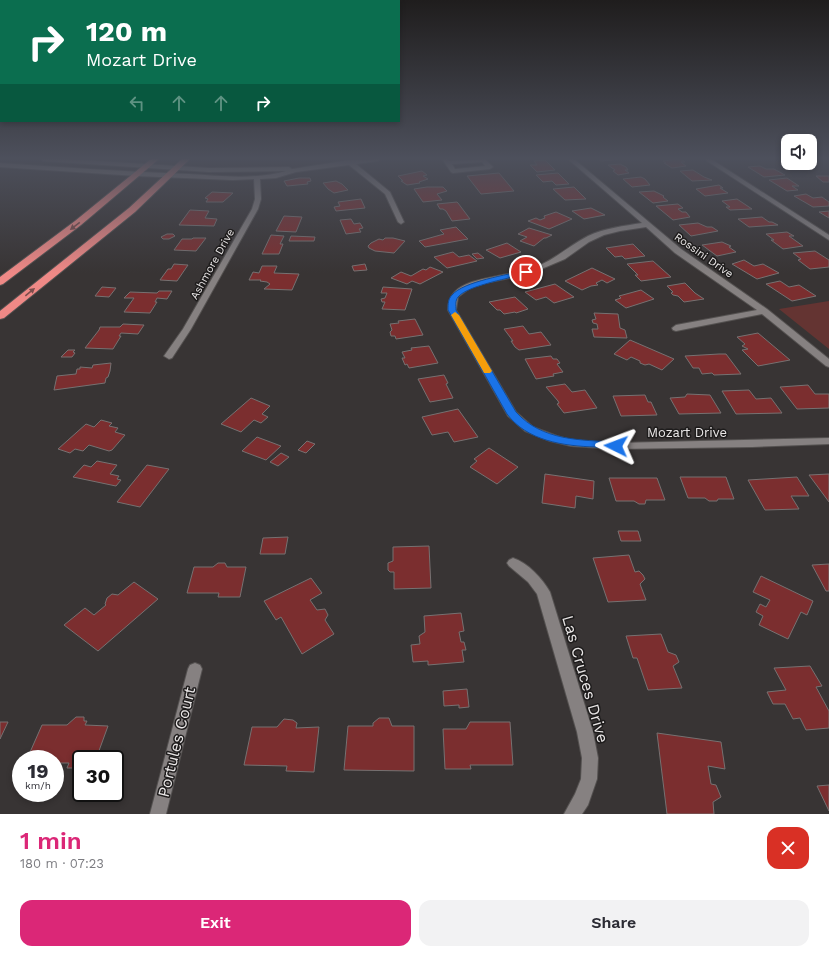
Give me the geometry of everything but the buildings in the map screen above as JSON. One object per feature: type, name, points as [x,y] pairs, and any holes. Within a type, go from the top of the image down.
[{"type":"highway","points":[[0,282],[84,219],[110,197]]},
{"type":"highway","points":[[0,316],[132,210],[146,197]]},
{"type":"street","name":"Ashmore Drive","points":[[169,356],[187,329],[255,208],[258,197]]},
{"type":"street","points":[[390,197],[401,222]]},
{"type":"street","name":"Rossini Drive","points":[[614,197],[678,251],[703,270],[764,311],[829,364]]},
{"type":"street","points":[[766,197],[829,238]]},
{"type":"street","name":"Mozart Drive","points":[[646,225],[621,228],[595,236],[584,241],[562,257],[546,265],[519,274],[473,285],[459,291],[455,296],[452,303],[452,310],[512,414],[529,429],[540,435],[571,443],[624,446],[829,441]]},
{"type":"street","points":[[676,328],[764,311]]},
{"type":"street","name":"Las Cruces Drive","points":[[513,563],[533,578],[543,592],[585,732],[590,758],[589,779],[582,799],[572,814]]},
{"type":"street","name":"Portules Court","points":[[158,814],[195,669]]},
{"type":"shaded area","points":[[829,301],[829,349],[779,309]]},
{"type":"slow traffic","points":[[455,315],[487,371]]},
{"type":"route","points":[[526,272],[478,283],[459,291],[452,303],[452,310],[512,414],[517,420],[540,435],[554,439],[571,443],[616,446]]}]
